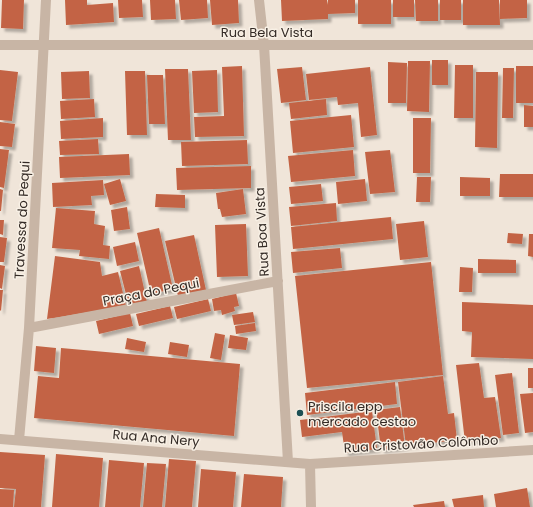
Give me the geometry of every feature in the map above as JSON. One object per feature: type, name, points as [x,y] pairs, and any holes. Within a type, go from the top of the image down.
[{"type":"street","name":"Travessa do Pequi","points":[[19,440],[29,328],[46,0]]},
{"type":"street","name":"Rua Boa Vista","points":[[259,0],[264,45],[288,462]]},
{"type":"street","name":"Rua Bela Vista","points":[[0,45],[533,45]]},
{"type":"street","name":"Praça do Pequi","points":[[29,328],[278,281]]},
{"type":"street","name":"Rua Ana Nery","points":[[0,439],[310,464]]},
{"type":"street","name":"Rua Cristovão Colômbo","points":[[310,464],[533,450]]},
{"type":"street","points":[[310,464],[311,507]]},
{"type":"building","points":[[2,0],[24,0],[23,29],[1,28]]},
{"type":"building","points":[[65,0],[87,0],[87,5],[113,3],[114,22],[66,25]]},
{"type":"building","points":[[118,0],[142,0],[143,17],[119,18]]},
{"type":"building","points":[[150,0],[175,0],[176,19],[151,20]]},
{"type":"building","points":[[179,0],[207,0],[208,18],[181,20]]},
{"type":"building","points":[[210,0],[238,0],[239,23],[212,25]]},
{"type":"building","points":[[281,0],[327,0],[327,5],[328,0],[355,0],[355,13],[328,14],[328,19],[282,21]]},
{"type":"building","points":[[358,0],[391,0],[391,24],[358,24]]},
{"type":"building","points":[[393,0],[414,0],[414,17],[393,17]]},
{"type":"building","points":[[415,0],[438,0],[438,21],[416,21]]},
{"type":"building","points":[[440,0],[461,0],[461,20],[440,20]]},
{"type":"building","points":[[463,0],[499,0],[500,25],[463,25]]},
{"type":"building","points":[[500,0],[527,0],[527,18],[500,19]]},
{"type":"building","points":[[432,60],[448,60],[448,85],[432,85]]},
{"type":"building","points":[[408,61],[430,61],[429,112],[407,111]]},
{"type":"building","points":[[388,62],[407,63],[406,103],[388,103]]},
{"type":"building","points":[[455,65],[473,65],[473,118],[454,118]]},
{"type":"building","points":[[242,66],[244,136],[195,137],[194,117],[224,116],[222,67]]},
{"type":"building","points":[[516,66],[533,66],[533,103],[516,103]]},
{"type":"building","points":[[302,67],[306,100],[281,103],[277,69]]},
{"type":"building","points":[[370,67],[377,135],[361,137],[358,103],[338,105],[337,97],[309,100],[306,74]]},
{"type":"building","points":[[503,68],[514,68],[513,118],[502,118]]},
{"type":"building","points":[[165,69],[188,69],[191,140],[168,140]]},
{"type":"building","points":[[0,70],[18,72],[12,121],[0,120]]},
{"type":"building","points":[[217,70],[218,112],[194,113],[192,71]]},
{"type":"building","points":[[89,71],[90,98],[62,99],[61,72]]},
{"type":"building","points":[[125,71],[145,71],[147,135],[127,135]]},
{"type":"building","points":[[476,72],[498,72],[497,148],[475,147]]},
{"type":"building","points":[[147,75],[163,75],[165,124],[149,124]]},
{"type":"building","points":[[94,99],[95,117],[61,119],[60,101]]},
{"type":"building","points":[[326,99],[327,115],[291,119],[289,103]]},
{"type":"building","points":[[524,105],[533,106],[533,127],[524,127]]},
{"type":"building","points":[[351,115],[354,147],[293,153],[290,121]]},
{"type":"building","points":[[103,118],[103,137],[61,139],[60,121]]},
{"type":"building","points":[[413,118],[431,118],[430,173],[413,173]]},
{"type":"building","points":[[0,122],[15,124],[12,147],[0,146]]},
{"type":"building","points":[[98,139],[99,154],[60,155],[59,141]]},
{"type":"building","points":[[247,140],[248,164],[182,166],[181,142]]},
{"type":"building","points":[[0,149],[9,150],[4,188],[0,187]]},
{"type":"building","points":[[353,150],[355,176],[291,182],[288,156]]},
{"type":"building","points":[[390,150],[395,192],[370,194],[365,152]]},
{"type":"building","points":[[129,154],[130,175],[60,178],[59,157]]},
{"type":"building","points":[[251,166],[251,188],[177,190],[176,168]]},
{"type":"building","points":[[500,174],[533,174],[533,197],[499,197]]},
{"type":"building","points":[[417,177],[431,177],[430,202],[416,202]]},
{"type":"building","points":[[460,177],[490,178],[490,196],[460,196]]},
{"type":"building","points":[[120,179],[126,201],[110,205],[104,184]]},
{"type":"building","points":[[365,179],[367,201],[338,204],[336,182]]},
{"type":"building","points":[[103,180],[104,195],[91,196],[92,205],[53,207],[52,183]]},
{"type":"building","points":[[321,184],[323,201],[291,204],[289,187]]},
{"type":"building","points":[[0,189],[3,190],[1,211],[0,211]]},
{"type":"building","points":[[243,189],[246,214],[222,217],[220,209],[218,209],[216,193]]},
{"type":"building","points":[[156,194],[185,195],[185,208],[155,207]]},
{"type":"building","points":[[336,203],[337,221],[291,226],[289,207]]},
{"type":"building","points":[[127,207],[130,229],[114,231],[111,210]]},
{"type":"building","points":[[56,208],[95,211],[94,224],[105,226],[103,245],[110,246],[109,259],[79,256],[80,250],[52,248]]},
{"type":"building","points":[[391,217],[393,239],[293,249],[291,227]]},
{"type":"building","points":[[0,220],[4,220],[3,235],[0,234]]},
{"type":"building","points":[[424,221],[428,257],[400,260],[396,224]]},
{"type":"building","points":[[246,224],[248,276],[217,277],[215,225]]},
{"type":"building","points":[[159,228],[173,289],[151,294],[137,233]]},
{"type":"building","points":[[508,233],[523,234],[522,244],[507,243]]},
{"type":"building","points":[[529,234],[533,234],[533,257],[528,256]]},
{"type":"building","points":[[194,235],[206,290],[178,296],[165,241]]},
{"type":"building","points":[[0,237],[7,238],[4,262],[0,262]]},
{"type":"building","points":[[135,242],[139,261],[117,266],[113,247]]},
{"type":"building","points":[[340,248],[342,268],[293,273],[291,252]]},
{"type":"building","points":[[55,256],[100,262],[102,276],[118,272],[126,306],[47,319]]},
{"type":"building","points":[[478,259],[516,260],[516,273],[478,273]]},
{"type":"building","points":[[431,262],[443,375],[307,388],[295,276]]},
{"type":"building","points":[[0,265],[5,266],[2,289],[0,288]]},
{"type":"building","points":[[139,266],[147,302],[129,306],[120,271]]},
{"type":"building","points":[[460,267],[473,268],[472,292],[459,292]]},
{"type":"building","points":[[0,290],[3,290],[1,311],[0,310]]},
{"type":"building","points":[[236,293],[239,306],[234,307],[235,311],[222,315],[221,310],[214,311],[212,299]]},
{"type":"building","points":[[208,299],[211,311],[177,319],[174,307]]},
{"type":"building","points":[[462,302],[533,305],[533,359],[471,357],[472,332],[462,331]]},
{"type":"building","points":[[170,306],[173,318],[139,326],[136,314]]},
{"type":"building","points":[[253,312],[255,322],[234,325],[232,315]]},
{"type":"building","points":[[130,313],[133,326],[99,334],[96,321]]},
{"type":"building","points":[[255,323],[256,331],[236,334],[235,326]]},
{"type":"building","points":[[215,333],[225,335],[221,360],[210,358]]},
{"type":"building","points":[[230,335],[248,338],[246,350],[228,348]]},
{"type":"building","points":[[127,338],[146,342],[144,352],[125,349]]},
{"type":"building","points":[[170,342],[189,345],[187,357],[168,354]]},
{"type":"building","points":[[36,346],[56,348],[54,373],[34,371]]},
{"type":"building","points":[[61,348],[240,364],[234,436],[34,418],[38,376],[59,378]]},
{"type":"building","points":[[479,363],[484,398],[495,397],[501,438],[465,442],[456,365]]},
{"type":"building","points":[[528,368],[533,368],[533,388],[528,388]]},
{"type":"building","points":[[512,373],[519,433],[503,435],[495,375]]},
{"type":"building","points":[[443,376],[448,414],[454,413],[457,440],[406,446],[398,382]]},
{"type":"building","points":[[395,382],[397,404],[307,415],[305,393]]},
{"type":"building","points":[[533,393],[533,432],[525,433],[520,394]]},
{"type":"building","points":[[400,407],[405,447],[381,450],[376,410]]},
{"type":"building","points":[[372,411],[377,449],[345,453],[342,432],[302,437],[300,420]]},
{"type":"building","points":[[0,452],[45,455],[41,507],[14,507],[16,489],[0,488]]},
{"type":"building","points":[[56,454],[103,458],[99,507],[52,507]]},
{"type":"building","points":[[169,459],[196,461],[192,507],[165,507]]},
{"type":"building","points":[[109,460],[144,463],[140,507],[105,507]]},
{"type":"building","points":[[147,463],[166,464],[162,507],[143,507]]},
{"type":"building","points":[[201,469],[236,472],[233,507],[198,507]]},
{"type":"building","points":[[244,474],[283,477],[281,507],[241,507]]},
{"type":"building","points":[[527,488],[530,507],[496,507],[494,494]]},
{"type":"building","points":[[0,489],[14,490],[13,507],[0,507]]},
{"type":"building","points":[[483,495],[484,507],[454,507],[452,499]]},
{"type":"building","points":[[444,501],[445,507],[414,507],[413,505]]},
{"type":"place","name":"Priscila epp mercado cestao","points":[[300,413]]}]
